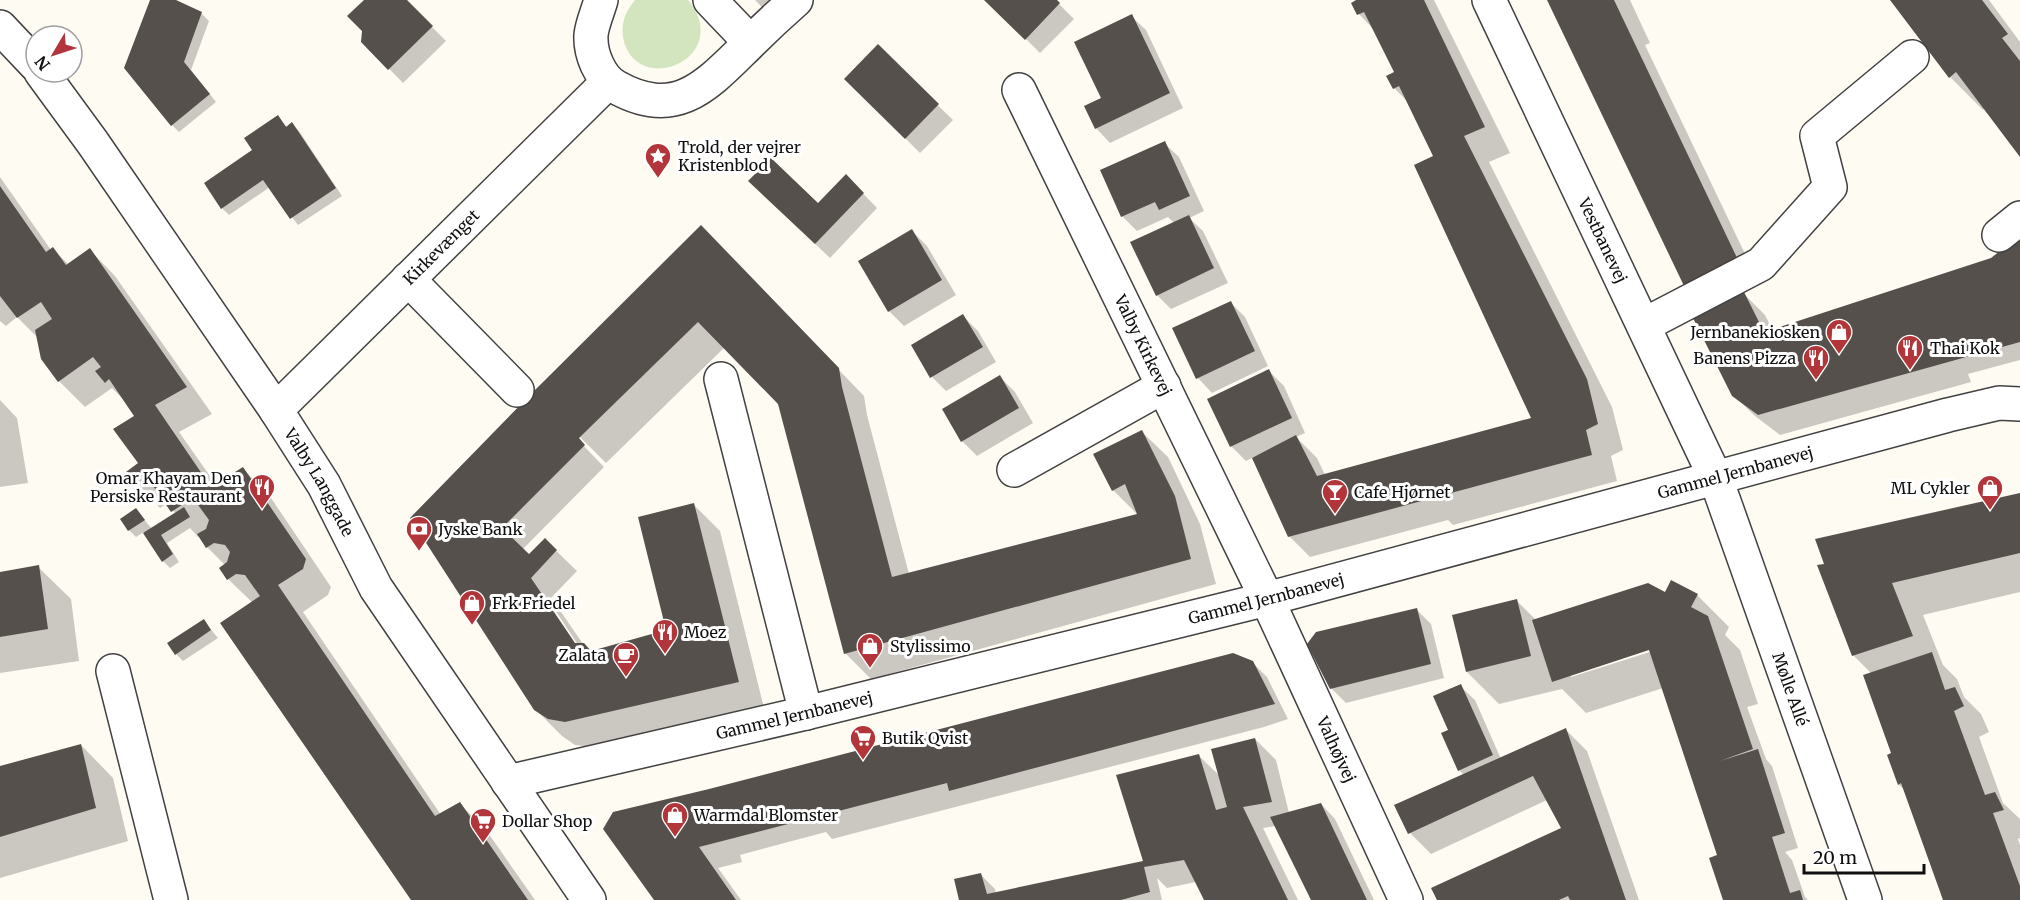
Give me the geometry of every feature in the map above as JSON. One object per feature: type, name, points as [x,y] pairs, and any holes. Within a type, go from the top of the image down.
[{"type":"street","points":[[601,0],[591,35],[593,53],[598,67],[608,82],[633,96],[651,101],[674,100],[714,78],[796,0]]},
{"type":"street","points":[[710,0],[750,42]]},
{"type":"street","name":"Vestbanevej","points":[[1489,0],[1716,479]]},
{"type":"street","points":[[0,27],[24,52]]},
{"type":"street","points":[[1644,325],[1761,264],[1830,187],[1817,136],[1912,57]]},
{"type":"street","name":"Kirkevænget","points":[[276,410],[608,82]]},
{"type":"street","name":"Valby Langgade","points":[[50,84],[93,143],[276,410],[324,485],[376,588],[589,900]]},
{"type":"street","name":"Valby Kirkevej","points":[[1019,90],[1268,599]]},
{"type":"street","points":[[408,279],[517,390]]},
{"type":"street","points":[[720,379],[806,713]]},
{"type":"street","points":[[1014,470],[1164,386]]},
{"type":"street","name":"Gammel Jernbanevej","points":[[508,782],[806,713],[1268,599],[1948,415],[1999,403],[2020,404]]},
{"type":"street","name":"Mølle Allé","points":[[1716,479],[1865,900]]},
{"type":"street","name":"Valhøjvej","points":[[1268,599],[1406,900]]},
{"type":"street","points":[[113,671],[171,900]]},
{"type":"green space","points":[[635,0],[688,0],[699,20],[700,38],[692,53],[680,63],[664,68],[648,67],[634,59],[624,42],[622,31],[628,10]]},
{"type":"building","points":[[150,0],[176,0],[202,12],[184,62],[210,94],[171,126],[124,68]]},
{"type":"building","points":[[364,0],[407,0],[433,26],[388,70],[361,42],[362,31],[347,16]]},
{"type":"building","points":[[984,0],[1057,0],[1060,3],[1025,40]]},
{"type":"building","points":[[1356,0],[1424,0],[1485,127],[1464,136],[1587,379],[1598,424],[1586,430],[1592,455],[1288,537],[1252,458],[1296,435],[1317,476],[1531,418],[1414,165],[1433,156],[1399,86],[1393,89],[1386,76],[1394,72],[1364,12],[1357,15],[1351,3]]},
{"type":"building","points":[[1547,0],[1614,0],[1739,262],[1685,288]]},
{"type":"building","points":[[1890,0],[1982,0],[2008,34],[2002,38],[2020,61],[2020,157],[1956,72],[1949,78]]},
{"type":"building","points":[[1132,14],[1170,93],[1095,129],[1084,106],[1101,98],[1074,42]]},
{"type":"building","points":[[878,44],[939,104],[905,139],[844,79]]},
{"type":"building","points":[[278,115],[286,127],[292,122],[336,188],[290,219],[263,180],[221,209],[204,183],[252,150],[244,138]]},
{"type":"building","points":[[1165,141],[1190,196],[1159,210],[1155,202],[1121,217],[1100,170]]},
{"type":"building","points":[[771,158],[818,203],[846,174],[864,193],[815,244],[748,181]]},
{"type":"building","points":[[0,186],[46,252],[53,247],[66,265],[90,248],[187,387],[155,405],[211,487],[243,467],[306,559],[303,569],[278,585],[435,816],[460,802],[528,900],[411,900],[220,623],[260,596],[245,575],[236,574],[227,580],[219,568],[227,562],[230,552],[225,545],[214,543],[206,548],[197,534],[206,529],[209,520],[193,498],[171,512],[145,474],[133,483],[126,472],[138,463],[113,429],[134,416],[109,379],[105,383],[95,371],[101,367],[93,357],[58,382],[41,359],[35,330],[52,319],[41,302],[17,318],[0,296]]},
{"type":"building","points":[[1189,215],[1214,268],[1156,296],[1130,242]]},
{"type":"building","points":[[701,225],[839,368],[892,577],[1137,514],[1125,484],[1112,491],[1093,454],[1142,430],[1175,496],[1191,559],[844,654],[778,404],[698,322],[579,438],[585,445],[502,528],[529,554],[545,538],[557,550],[531,578],[575,643],[584,643],[591,651],[666,630],[638,517],[694,503],[739,682],[565,722],[548,719],[534,710],[410,518]]},
{"type":"building","points":[[912,229],[942,280],[888,312],[858,261]]},
{"type":"building","points":[[2020,235],[2020,342],[1758,415],[1732,396],[1693,318],[1744,292],[1764,332],[1991,258]]},
{"type":"building","points":[[1231,301],[1255,351],[1196,379],[1172,328]]},
{"type":"building","points":[[963,314],[983,347],[930,378],[911,345]]},
{"type":"building","points":[[1269,369],[1292,418],[1230,447],[1207,399]]},
{"type":"building","points":[[1000,375],[1019,408],[961,442],[942,409]]},
{"type":"building","points":[[2020,493],[2020,553],[1892,583],[1913,636],[1852,656],[1817,565],[1824,564],[1815,539]]},
{"type":"building","points":[[184,507],[190,517],[161,535],[173,554],[162,562],[143,533]]},
{"type":"building","points":[[136,508],[145,520],[128,531],[120,519]]},
{"type":"building","points":[[39,565],[48,629],[0,637],[0,572]]},
{"type":"building","points":[[1671,580],[1698,594],[1691,607],[1708,616],[1753,749],[1720,761],[1758,749],[1785,833],[1772,837],[1790,893],[1800,890],[1803,900],[1723,900],[1709,858],[1717,855],[1649,650],[1552,682],[1532,620],[1648,583],[1665,592]]},
{"type":"building","points":[[1517,599],[1531,656],[1466,672],[1452,615]]},
{"type":"building","points":[[1417,608],[1431,664],[1330,689],[1307,644],[1316,632]]},
{"type":"building","points":[[204,619],[211,630],[175,655],[167,643]]},
{"type":"building","points":[[1932,652],[1945,690],[1955,687],[1964,706],[1954,711],[1985,795],[1995,792],[2004,810],[1993,813],[2020,886],[2020,900],[1943,900],[1901,783],[1898,785],[1887,755],[1891,753],[1863,675]]},
{"type":"building","points":[[1233,653],[1253,661],[1275,704],[949,791],[947,783],[699,847],[736,900],[654,900],[603,829],[613,812]]},
{"type":"building","points":[[1461,684],[1493,755],[1458,771],[1441,733],[1448,730],[1433,696]]},
{"type":"building","points":[[1566,728],[1626,900],[1570,900],[1568,896],[1559,900],[1437,900],[1431,888],[1561,828],[1533,776],[1408,834],[1394,805]]},
{"type":"building","points":[[1255,738],[1272,802],[1243,807],[1288,900],[1204,900],[1184,860],[1144,867],[1150,892],[1121,900],[959,900],[954,879],[981,873],[987,894],[1143,861],[1116,775],[1199,754],[1216,810],[1227,807],[1211,749]]},
{"type":"building","points":[[81,744],[96,808],[0,837],[0,766]]},
{"type":"building","points":[[1321,803],[1367,900],[1311,900],[1270,817]]},
{"type":"place","name":"Trold, der vejrer Kristenblod","points":[[658,179]]},
{"type":"place","name":"Jernbanekiosken","points":[[1839,355]]},
{"type":"place","name":"Thai Kok","points":[[1910,371]]},
{"type":"place","name":"Banens Pizza","points":[[1816,381]]},
{"type":"place","name":"Omar Khayam Den Persiske Restaurant","points":[[262,510]]},
{"type":"place","name":"ML Cykler","points":[[1990,511]]},
{"type":"place","name":"Cafe Hjørnet","points":[[1335,515]]},
{"type":"place","name":"Jyske Bank","points":[[419,552]]},
{"type":"place","name":"Frk Friedel","points":[[472,626]]},
{"type":"place","name":"Moez","points":[[665,655]]},
{"type":"place","name":"Stylissimo","points":[[870,669]]},
{"type":"place","name":"Zalata","points":[[626,678]]},
{"type":"place","name":"Butik Qvist","points":[[863,761]]},
{"type":"place","name":"Warmdal Blomster","points":[[675,838]]},
{"type":"place","name":"Dollar Shop","points":[[483,844]]}]
